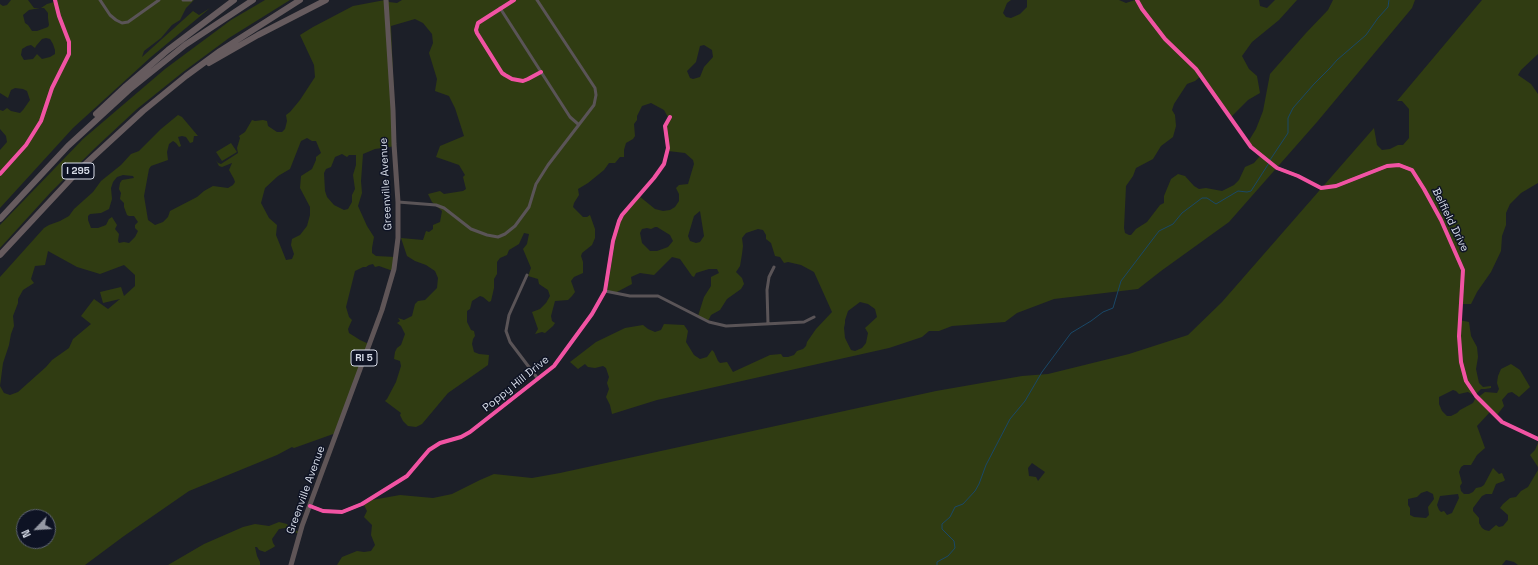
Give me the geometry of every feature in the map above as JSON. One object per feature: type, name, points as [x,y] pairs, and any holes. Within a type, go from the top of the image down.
[{"type":"highway","points":[[78,137],[105,105],[137,76],[192,31],[234,0]]},
{"type":"highway","name":"I 295","points":[[0,218],[78,137],[129,90],[161,63],[208,29],[253,0]]},
{"type":"highway","name":"I 295","points":[[0,255],[96,153],[137,116],[191,72],[243,36],[300,0]]},
{"type":"highway","points":[[191,72],[326,0]]},
{"type":"main road","name":"Greenville Avenue","points":[[291,565],[310,506],[390,287],[394,269],[398,238],[398,202],[386,0]]},
{"type":"street","points":[[0,174],[26,145],[41,121],[52,88],[69,54],[68,42],[55,0]]},
{"type":"street","points":[[100,0],[110,14],[122,23],[128,22],[159,0]]},
{"type":"street","points":[[182,0],[191,0]]},
{"type":"street","points":[[514,0],[478,23],[476,30],[502,73],[512,79],[523,81],[541,72]]},
{"type":"street","points":[[398,202],[436,205],[444,208],[471,230],[487,236],[498,237],[505,234],[515,226],[529,207],[536,184],[578,124],[594,105],[596,95],[595,88],[537,0]]},
{"type":"street","name":"Belfield Drive","points":[[1137,0],[1165,39],[1194,66],[1255,150],[1276,167],[1321,188],[1336,186],[1387,166],[1399,165],[1412,170],[1441,220],[1463,270],[1459,336],[1461,362],[1466,381],[1476,396],[1502,422],[1538,439]]},
{"type":"street","points":[[500,8],[570,117],[578,124]]},
{"type":"street","name":"Poppy Hill Drive","points":[[310,506],[323,511],[342,512],[362,504],[407,476],[424,455],[440,443],[461,437],[470,432],[554,366],[592,314],[605,291],[613,242],[619,221],[664,164],[668,148],[665,126],[670,117]]},
{"type":"street","points":[[768,324],[767,290],[769,277],[774,266]]},
{"type":"street","points":[[527,276],[509,315],[506,331],[510,342],[538,379]]},
{"type":"street","points":[[605,291],[630,296],[658,296],[709,322],[726,326],[804,322],[814,317]]},
{"type":"green space","points":[[11,0],[28,0],[34,8],[40,8],[29,10],[23,15],[25,23],[32,31],[37,31],[48,27],[48,13],[44,8],[41,8],[54,2],[54,0],[194,0],[186,8],[180,20],[172,25],[161,38],[144,51],[142,57],[193,11],[199,15],[210,8],[151,57],[73,128],[0,208],[0,150],[7,142],[6,136],[0,129],[0,110],[3,111],[7,108],[11,111],[20,113],[30,100],[27,91],[23,89],[15,88],[11,90],[8,98],[0,93],[0,4],[3,6],[7,5]],"holes":[[[42,39],[50,39],[53,44],[55,54],[42,59],[37,54],[33,59],[24,60],[21,55],[22,49],[31,45],[35,48]]]},
{"type":"green space","points":[[265,0],[290,0],[229,38],[137,109],[51,192],[0,248],[0,225],[83,139],[165,69],[231,20]]},
{"type":"green space","points":[[385,0],[397,3],[402,0],[1011,0],[1007,3],[1003,13],[1006,17],[1011,18],[1020,14],[1027,7],[1027,0],[1119,0],[1126,3],[1135,0],[1259,0],[1260,6],[1267,8],[1275,0],[1297,0],[1279,20],[1252,42],[1242,56],[1249,69],[1257,76],[1260,93],[1248,100],[1230,118],[1201,76],[1195,81],[1187,84],[1174,104],[1172,110],[1175,115],[1176,126],[1173,137],[1161,146],[1153,159],[1136,168],[1133,176],[1126,186],[1124,228],[1125,233],[1131,235],[1136,229],[1147,222],[1160,205],[1164,203],[1164,196],[1171,179],[1178,174],[1185,176],[1194,186],[1199,189],[1206,188],[1222,191],[1234,185],[1239,180],[1245,167],[1254,163],[1260,156],[1248,142],[1256,129],[1263,111],[1270,74],[1328,10],[1333,0],[1415,0],[1412,8],[1317,122],[1229,222],[1138,289],[1054,299],[1017,313],[1005,322],[952,326],[939,331],[929,331],[922,337],[889,348],[657,400],[612,414],[606,397],[609,389],[607,383],[609,377],[606,368],[603,366],[595,368],[588,367],[585,364],[578,369],[570,362],[596,342],[625,328],[643,325],[655,332],[661,330],[664,324],[684,325],[688,331],[686,342],[694,355],[700,359],[707,357],[712,350],[718,361],[720,363],[727,362],[733,372],[770,355],[781,354],[783,357],[788,357],[794,355],[797,351],[806,346],[816,329],[832,312],[814,272],[801,265],[788,262],[784,263],[780,257],[775,256],[771,243],[766,239],[766,235],[763,230],[758,229],[746,233],[742,238],[743,246],[740,266],[736,272],[742,278],[744,284],[741,289],[727,299],[720,310],[711,315],[708,321],[698,316],[704,297],[711,286],[711,277],[719,273],[717,269],[709,269],[696,273],[694,277],[680,259],[672,257],[654,275],[640,273],[631,277],[632,284],[615,293],[607,291],[617,229],[624,214],[639,196],[655,209],[663,211],[670,210],[675,207],[679,201],[679,194],[676,188],[679,185],[688,184],[694,164],[693,160],[685,153],[668,151],[665,124],[669,119],[664,110],[651,103],[642,106],[634,124],[635,136],[626,143],[624,157],[620,157],[615,163],[609,163],[604,170],[578,189],[579,195],[573,207],[583,217],[590,215],[595,229],[595,238],[592,245],[582,253],[583,273],[574,277],[571,281],[575,292],[568,300],[555,301],[551,316],[552,321],[555,323],[553,326],[545,333],[542,332],[535,334],[538,329],[532,312],[540,309],[550,296],[548,290],[539,284],[538,279],[528,276],[531,268],[523,249],[527,244],[529,234],[524,233],[519,244],[509,250],[507,255],[500,258],[497,262],[497,274],[494,279],[494,288],[491,301],[489,302],[480,296],[472,301],[470,309],[467,311],[467,322],[471,330],[474,331],[475,336],[472,344],[474,352],[489,355],[488,365],[448,393],[422,424],[416,427],[408,426],[403,421],[400,415],[401,413],[385,401],[396,382],[401,366],[400,361],[394,359],[395,352],[401,345],[405,334],[401,326],[397,323],[400,321],[398,318],[404,320],[412,316],[415,304],[418,301],[425,300],[437,288],[438,278],[435,271],[407,256],[401,238],[423,240],[426,231],[429,232],[433,229],[433,225],[440,222],[442,211],[432,202],[428,194],[440,191],[444,194],[463,191],[466,189],[463,177],[465,175],[459,165],[436,157],[440,146],[464,136],[455,108],[449,96],[435,91],[437,79],[429,53],[433,43],[432,34],[423,23],[415,19],[391,26],[396,146],[375,149],[363,154],[361,181],[362,193],[358,206],[374,237],[372,253],[376,256],[395,257],[393,271],[379,266],[375,267],[373,264],[355,271],[346,307],[349,317],[352,320],[348,329],[349,333],[369,344],[336,433],[294,448],[292,447],[277,455],[189,491],[85,565],[0,565],[0,386],[0,277],[44,228],[69,216],[74,209],[93,192],[101,181],[121,165],[131,154],[139,151],[161,129],[178,115],[182,117],[198,136],[194,136],[193,142],[190,143],[186,137],[178,137],[181,146],[179,147],[173,141],[169,144],[167,152],[168,160],[151,166],[149,169],[144,196],[148,220],[155,225],[163,222],[168,217],[170,211],[197,197],[213,186],[228,188],[233,185],[235,182],[229,170],[232,163],[222,167],[219,166],[216,160],[221,164],[238,153],[237,148],[240,138],[239,136],[245,132],[252,120],[267,121],[268,126],[277,132],[282,132],[285,129],[287,121],[286,115],[300,100],[315,77],[314,65],[300,35],[353,6]],"holes":[[[704,45],[712,50],[713,57],[704,67],[700,77],[693,79],[690,78],[687,71],[696,62],[700,46]],[[307,138],[312,141],[316,141],[321,153],[316,157],[312,169],[301,176],[300,188],[310,207],[310,215],[307,226],[300,235],[292,239],[291,245],[294,254],[292,259],[286,260],[276,235],[277,225],[269,218],[261,203],[265,188],[278,176],[290,169],[301,141]],[[342,154],[347,157],[349,155],[356,155],[356,165],[353,175],[355,189],[352,195],[352,202],[348,209],[344,210],[334,205],[327,197],[325,191],[324,173],[326,169],[331,167],[335,157]],[[123,175],[133,176],[134,178],[122,180],[119,189],[121,193],[120,199],[124,203],[127,215],[134,216],[138,222],[135,225],[135,228],[138,231],[129,243],[119,243],[119,234],[115,229],[117,225],[112,217],[106,225],[98,228],[91,228],[88,220],[88,216],[90,214],[101,213],[109,209],[112,199],[111,188],[117,177]],[[700,211],[704,236],[700,242],[696,243],[690,241],[688,236],[694,216]],[[657,227],[670,235],[673,241],[668,247],[657,251],[650,251],[642,243],[640,233],[642,229]],[[48,251],[77,267],[100,274],[124,265],[135,275],[135,286],[124,296],[121,287],[100,292],[103,303],[120,299],[108,309],[94,299],[81,316],[91,324],[73,339],[69,348],[52,360],[18,392],[10,395],[4,393],[0,386],[3,363],[14,326],[13,316],[18,299],[23,290],[34,283],[31,279],[35,266],[45,265]],[[860,302],[868,304],[875,309],[877,317],[865,328],[868,333],[866,343],[862,348],[855,351],[851,350],[845,338],[845,320],[848,311]]]},
{"type":"green space","points":[[1482,0],[1538,0],[1538,54],[1521,70],[1518,75],[1531,84],[1538,94],[1538,183],[1521,193],[1510,204],[1506,213],[1506,225],[1502,236],[1501,251],[1491,272],[1477,292],[1471,304],[1462,304],[1459,320],[1469,322],[1471,336],[1477,347],[1478,357],[1476,369],[1479,383],[1483,387],[1491,386],[1491,388],[1481,389],[1476,394],[1477,398],[1485,392],[1497,393],[1499,389],[1497,383],[1498,376],[1501,369],[1511,364],[1520,370],[1530,387],[1519,397],[1512,392],[1508,393],[1502,400],[1504,406],[1497,415],[1490,412],[1477,426],[1485,448],[1477,455],[1471,465],[1464,465],[1461,467],[1459,472],[1462,483],[1460,486],[1461,491],[1464,494],[1469,494],[1476,488],[1484,485],[1493,468],[1499,474],[1502,473],[1505,480],[1496,484],[1492,494],[1482,496],[1473,508],[1473,511],[1479,518],[1479,523],[1482,528],[1489,531],[1496,525],[1499,527],[1503,526],[1508,520],[1508,515],[1500,508],[1510,498],[1516,497],[1521,491],[1528,487],[1538,470],[1538,565],[1518,565],[1514,562],[1506,560],[1502,565],[337,565],[342,557],[357,551],[371,551],[375,545],[371,535],[372,525],[364,517],[367,511],[364,505],[372,500],[400,495],[433,498],[452,494],[494,474],[532,478],[560,473],[936,391],[1022,376],[1048,374],[1129,354],[1188,335],[1222,302],[1374,128],[1377,145],[1382,150],[1403,145],[1409,138],[1409,109],[1402,101],[1397,101]],"holes":[[[1453,390],[1459,394],[1468,392],[1476,397],[1473,403],[1451,416],[1447,416],[1442,411],[1439,404],[1439,397]],[[1032,463],[1045,472],[1038,481],[1036,477],[1029,476],[1028,468]],[[1427,491],[1433,494],[1434,499],[1428,507],[1429,515],[1426,518],[1414,517],[1410,515],[1408,499],[1417,497],[1421,493]],[[1458,494],[1459,498],[1452,513],[1447,515],[1444,511],[1441,512],[1439,510],[1437,505],[1440,496]]]},
{"type":"green space","points":[[231,143],[237,152],[222,161],[216,152]]},
{"type":"green space","points":[[1538,443],[1538,467],[1530,455],[1535,450]]},
{"type":"green space","points":[[279,522],[287,524],[290,528],[300,532],[299,534],[285,528],[279,529],[272,539],[275,546],[274,547],[265,552],[255,547],[260,565],[168,565],[204,544],[243,527],[255,524],[269,526]]},
{"type":"waterway","points":[[1270,160],[1288,133],[1288,118],[1293,108],[1337,60],[1366,35],[1388,7],[1389,0]]},
{"type":"waterway","points":[[937,565],[937,562],[948,556],[955,548],[954,541],[942,529],[942,524],[950,517],[955,507],[963,504],[975,491],[986,465],[1010,419],[1025,401],[1042,372],[1071,333],[1103,312],[1113,308],[1121,281],[1159,231],[1173,224],[1182,213],[1202,198],[1207,198],[1216,204],[1238,191],[1251,191],[1269,163]]},
{"type":"cycle path","points":[[0,174],[26,145],[41,121],[52,88],[69,54],[69,42],[59,16],[55,0]]},
{"type":"cycle path","points":[[514,0],[478,23],[476,30],[477,33],[502,73],[505,75],[512,79],[523,81],[541,72]]},
{"type":"cycle path","points":[[1137,0],[1165,39],[1196,69],[1251,147],[1277,168],[1298,176],[1321,188],[1336,186],[1387,166],[1399,165],[1412,170],[1441,220],[1463,270],[1459,336],[1461,362],[1466,381],[1476,396],[1502,422],[1538,439]]},
{"type":"cycle path","points":[[310,506],[323,511],[342,512],[362,504],[407,476],[429,450],[440,443],[461,437],[470,432],[554,366],[592,314],[605,291],[613,241],[619,221],[622,215],[664,164],[668,148],[665,126],[670,117]]}]
